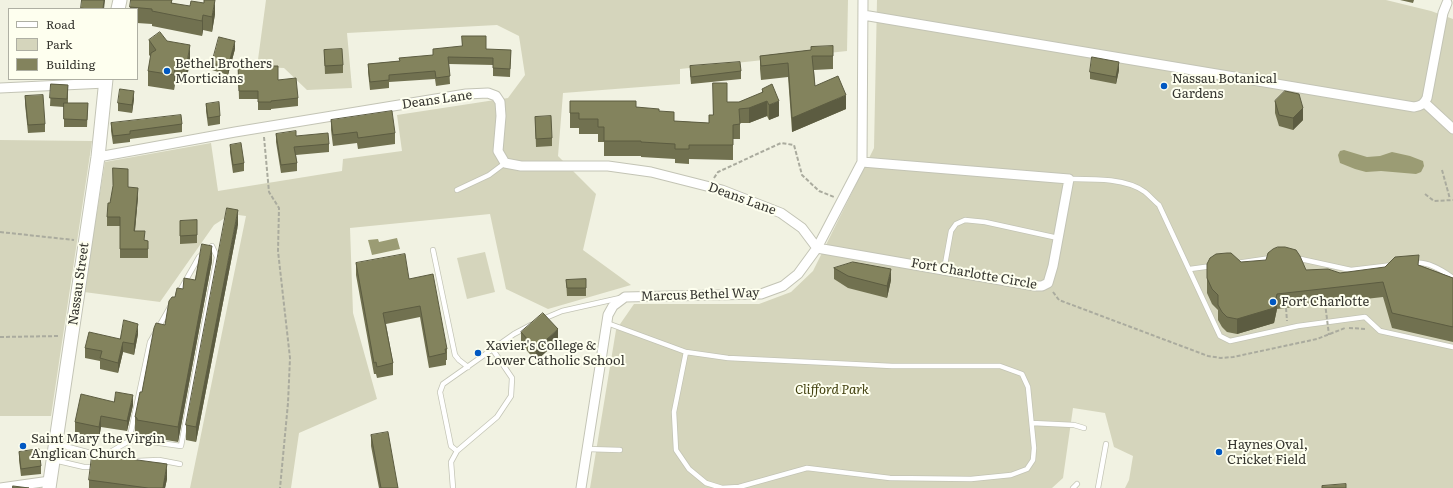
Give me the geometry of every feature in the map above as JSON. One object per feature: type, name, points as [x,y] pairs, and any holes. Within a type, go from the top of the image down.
[{"type":"main road","name":"Nassau Street","points":[[50,484],[98,157],[106,81]]},
{"type":"street","name":"Marcus Bethel Way","points":[[581,488],[608,314],[613,306],[625,297],[761,294],[783,286],[798,274],[817,248],[862,162],[863,0]]},
{"type":"street","points":[[863,15],[1414,107],[1425,103],[1427,98],[1443,13],[1448,3]]},
{"type":"street","points":[[0,88],[106,81]]},
{"type":"street","name":"Deans Lane","points":[[98,157],[264,127],[466,94],[488,93],[496,96],[500,102],[501,116],[498,152],[504,163],[520,166],[608,166],[651,172],[722,190],[781,213],[802,228],[817,248]]},
{"type":"street","points":[[1425,103],[1453,129]]},
{"type":"street","points":[[862,162],[1069,179]]},
{"type":"street","name":"Fort Charlotte Circle","points":[[817,248],[1042,286],[1048,283],[1053,266],[1069,179]]},
{"type":"street","points":[[0,488],[50,484]]},
{"type":"lane","points":[[457,190],[489,175],[504,163]]},
{"type":"lane","points":[[1069,179],[1104,179],[1127,184],[1144,192],[1159,205],[1220,336],[1224,339],[1230,341],[1288,328],[1365,317],[1380,331],[1453,347]]},
{"type":"lane","points":[[944,270],[951,231],[956,224],[965,220],[985,222],[1058,238]]},
{"type":"lane","points":[[55,444],[87,452],[107,454],[129,441],[145,441],[181,446],[217,257],[212,246],[199,257],[176,296]]},
{"type":"lane","points":[[433,250],[456,355],[468,367]]},
{"type":"lane","points":[[1230,264],[1278,257]]},
{"type":"lane","points":[[1291,258],[1351,270],[1397,264]]},
{"type":"lane","points":[[1412,263],[1420,262],[1440,269],[1453,278]]},
{"type":"lane","points":[[1190,269],[1216,266]]},
{"type":"lane","points":[[458,451],[451,446],[440,392],[443,384],[514,334],[532,324],[562,311],[625,297]]},
{"type":"lane","points":[[129,441],[150,342],[172,302]]},
{"type":"lane","points":[[607,323],[686,352],[728,358],[892,366],[1000,366],[1022,374],[1028,387],[1034,448],[1033,460],[1027,469],[1011,475],[971,479],[890,478],[807,468],[739,487],[722,488],[706,483],[689,470],[676,450],[674,412],[686,352]]},
{"type":"lane","points":[[453,488],[451,462],[458,451],[497,417],[510,396],[512,378],[493,350]]},
{"type":"lane","points":[[1032,424],[1074,425],[1084,428]]},
{"type":"lane","points":[[1098,488],[1106,444]]},
{"type":"lane","points":[[587,449],[620,450]]},
{"type":"lane","points":[[53,460],[84,466],[105,468]]},
{"type":"lane","points":[[128,463],[159,460],[180,464]]},
{"type":"lane","points":[[1073,488],[1077,484]]},
{"type":"path","points":[[264,127],[269,192],[279,208],[278,251],[290,358],[288,403],[280,488]]},
{"type":"path","points":[[706,186],[718,172],[781,143],[794,145],[802,175],[819,191],[842,200]]},
{"type":"path","points":[[1425,194],[1434,201],[1452,200],[1442,170]]},
{"type":"path","points":[[0,232],[85,241]]},
{"type":"path","points":[[1048,283],[1059,300],[1208,356],[1221,358],[1233,357],[1329,336],[1347,327],[1380,331]]},
{"type":"path","points":[[1325,303],[1329,336]]},
{"type":"path","points":[[1286,308],[1288,328]]},
{"type":"path","points":[[0,337],[71,336]]},
{"type":"green space","points":[[266,0],[848,0],[847,51],[680,69],[680,84],[563,93],[558,156],[596,194],[583,250],[631,285],[548,309],[506,289],[490,214],[350,228],[353,313],[377,399],[299,433],[291,488],[190,488],[246,216],[231,214],[214,225],[160,302],[84,292],[105,162],[211,143],[218,191],[342,171],[343,159],[402,151],[397,115],[508,98],[525,75],[519,36],[497,25],[347,33],[352,88],[307,90],[284,68],[257,67]]},
{"type":"green space","name":"Clifford Park","points":[[877,0],[1386,0],[1431,11],[1453,19],[1453,488],[1125,488],[1129,480],[1133,456],[1114,447],[1105,413],[1073,408],[1063,478],[1052,488],[590,488],[616,330],[634,304],[759,304],[791,292],[813,271],[874,148]]},
{"type":"green space","points":[[0,140],[92,141],[51,416],[0,416]]},
{"type":"green space","points":[[485,252],[495,292],[467,299],[457,258]]},
{"type":"shaded area","points":[[1344,150],[1367,157],[1380,156],[1392,152],[1423,161],[1424,166],[1421,172],[1416,174],[1381,171],[1366,172],[1340,163],[1338,155],[1340,151]]},
{"type":"shaded area","points":[[397,238],[400,249],[372,255],[368,240],[378,239],[379,242]]},
{"type":"building","points":[[82,0],[104,0],[103,8],[81,8]]},
{"type":"building","points":[[131,0],[172,0],[171,3],[190,6],[191,1],[204,3],[204,0],[215,0],[212,17],[203,15],[202,21],[152,11],[152,9],[130,7]]},
{"type":"building","points":[[160,32],[167,41],[190,45],[186,69],[175,67],[174,75],[148,71],[151,53],[156,50],[149,40]]},
{"type":"building","points":[[462,36],[486,36],[486,49],[511,50],[510,69],[493,68],[493,58],[448,57],[450,76],[436,78],[435,71],[389,75],[389,80],[370,82],[368,64],[400,61],[399,58],[433,55],[433,49],[462,46]]},
{"type":"building","points":[[219,37],[235,41],[228,67],[212,63]]},
{"type":"building","points":[[833,46],[833,56],[812,56],[815,86],[838,76],[846,95],[792,118],[788,63],[761,66],[760,56],[811,50],[811,47]]},
{"type":"building","points":[[342,49],[343,65],[325,66],[324,50]]},
{"type":"building","points":[[1092,57],[1119,62],[1116,77],[1090,72]]},
{"type":"building","points":[[740,62],[741,71],[691,77],[690,66]]},
{"type":"building","points":[[252,64],[252,66],[278,66],[278,80],[296,78],[298,98],[271,102],[258,102],[258,91],[239,91],[238,65]]},
{"type":"building","points":[[713,83],[727,83],[727,102],[739,102],[763,92],[762,89],[772,84],[779,101],[769,105],[767,101],[749,108],[739,109],[740,124],[733,125],[733,145],[689,145],[689,149],[675,149],[675,144],[641,141],[604,141],[604,127],[598,127],[598,119],[579,119],[579,113],[570,113],[570,101],[636,101],[636,107],[674,112],[674,121],[709,123],[709,115],[713,115]]},
{"type":"building","points":[[51,84],[68,85],[67,99],[50,98]]},
{"type":"building","points":[[120,89],[134,91],[132,105],[118,103]]},
{"type":"building","points":[[1285,91],[1299,94],[1303,108],[1293,118],[1279,115],[1275,101]]},
{"type":"building","points":[[43,95],[45,124],[28,125],[25,96]]},
{"type":"building","points":[[219,102],[220,116],[208,118],[206,104]]},
{"type":"building","points":[[64,103],[88,103],[87,120],[64,119]]},
{"type":"building","points":[[392,111],[395,133],[358,138],[357,132],[333,135],[331,120]]},
{"type":"building","points":[[181,115],[182,124],[130,131],[130,134],[113,136],[111,123]]},
{"type":"building","points":[[551,116],[552,138],[536,139],[535,117]]},
{"type":"building","points":[[296,131],[296,136],[328,133],[329,144],[294,147],[297,163],[281,165],[276,134]]},
{"type":"building","points":[[241,143],[244,163],[233,165],[230,145]]},
{"type":"building","points":[[113,168],[128,169],[128,187],[138,188],[134,231],[145,231],[144,240],[148,241],[148,249],[120,249],[120,217],[107,217],[108,203],[110,203],[113,186]]},
{"type":"building","points":[[227,208],[238,210],[196,427],[186,425]]},
{"type":"building","points":[[197,220],[197,235],[180,236],[180,221]]},
{"type":"building","points":[[202,244],[212,246],[178,427],[137,420],[135,417],[140,392],[142,392],[154,328],[156,323],[165,325],[169,301],[172,297],[175,297],[177,288],[183,289],[184,278],[195,280]]},
{"type":"building","name":"Fort Charlotte","points":[[1278,247],[1296,250],[1306,270],[1328,269],[1340,273],[1385,267],[1395,257],[1419,255],[1418,265],[1453,278],[1453,327],[1392,313],[1383,282],[1277,294],[1274,308],[1237,319],[1227,317],[1218,305],[1218,295],[1212,289],[1207,278],[1207,264],[1210,258],[1216,254],[1231,253],[1241,262],[1266,260],[1268,253]]},
{"type":"building","points":[[405,254],[409,279],[433,274],[447,349],[445,349],[446,353],[429,357],[420,306],[383,313],[393,363],[377,367],[376,362],[374,363],[356,263]]},
{"type":"building","points":[[853,262],[891,269],[887,286],[848,276],[834,268]]},
{"type":"building","points":[[586,279],[586,288],[567,288],[566,280]]},
{"type":"building","points":[[543,313],[558,329],[536,349],[521,332]]},
{"type":"building","points":[[124,320],[138,324],[134,344],[123,342],[118,363],[100,358],[102,351],[85,348],[89,332],[120,339]]},
{"type":"building","points":[[116,392],[133,395],[127,421],[101,416],[99,427],[75,422],[81,394],[114,402]]},
{"type":"building","points":[[388,432],[398,488],[381,488],[371,435]]},
{"type":"building","points":[[39,449],[41,466],[21,469],[19,452]]},
{"type":"building","points":[[92,456],[108,456],[167,464],[163,488],[148,488],[89,480]]},
{"type":"building","points":[[1346,484],[1346,488],[1322,488],[1322,486]]},
{"type":"building","points":[[13,486],[29,488],[13,488]]},
{"type":"place","name":"Bethel Brothers Morticians","points":[[167,71]]},
{"type":"place","name":"Nassau Botanical Gardens","points":[[1164,86]]},
{"type":"place","name":"Fort Charlotte","points":[[1273,302]]},
{"type":"place","name":"Xavier's College & Lower Catholic School","points":[[478,353]]},
{"type":"place","name":"Saint Mary the Virgin Anglican Church","points":[[23,446]]},
{"type":"place","name":"Haynes Oval, Cricket Field","points":[[1219,452]]}]
